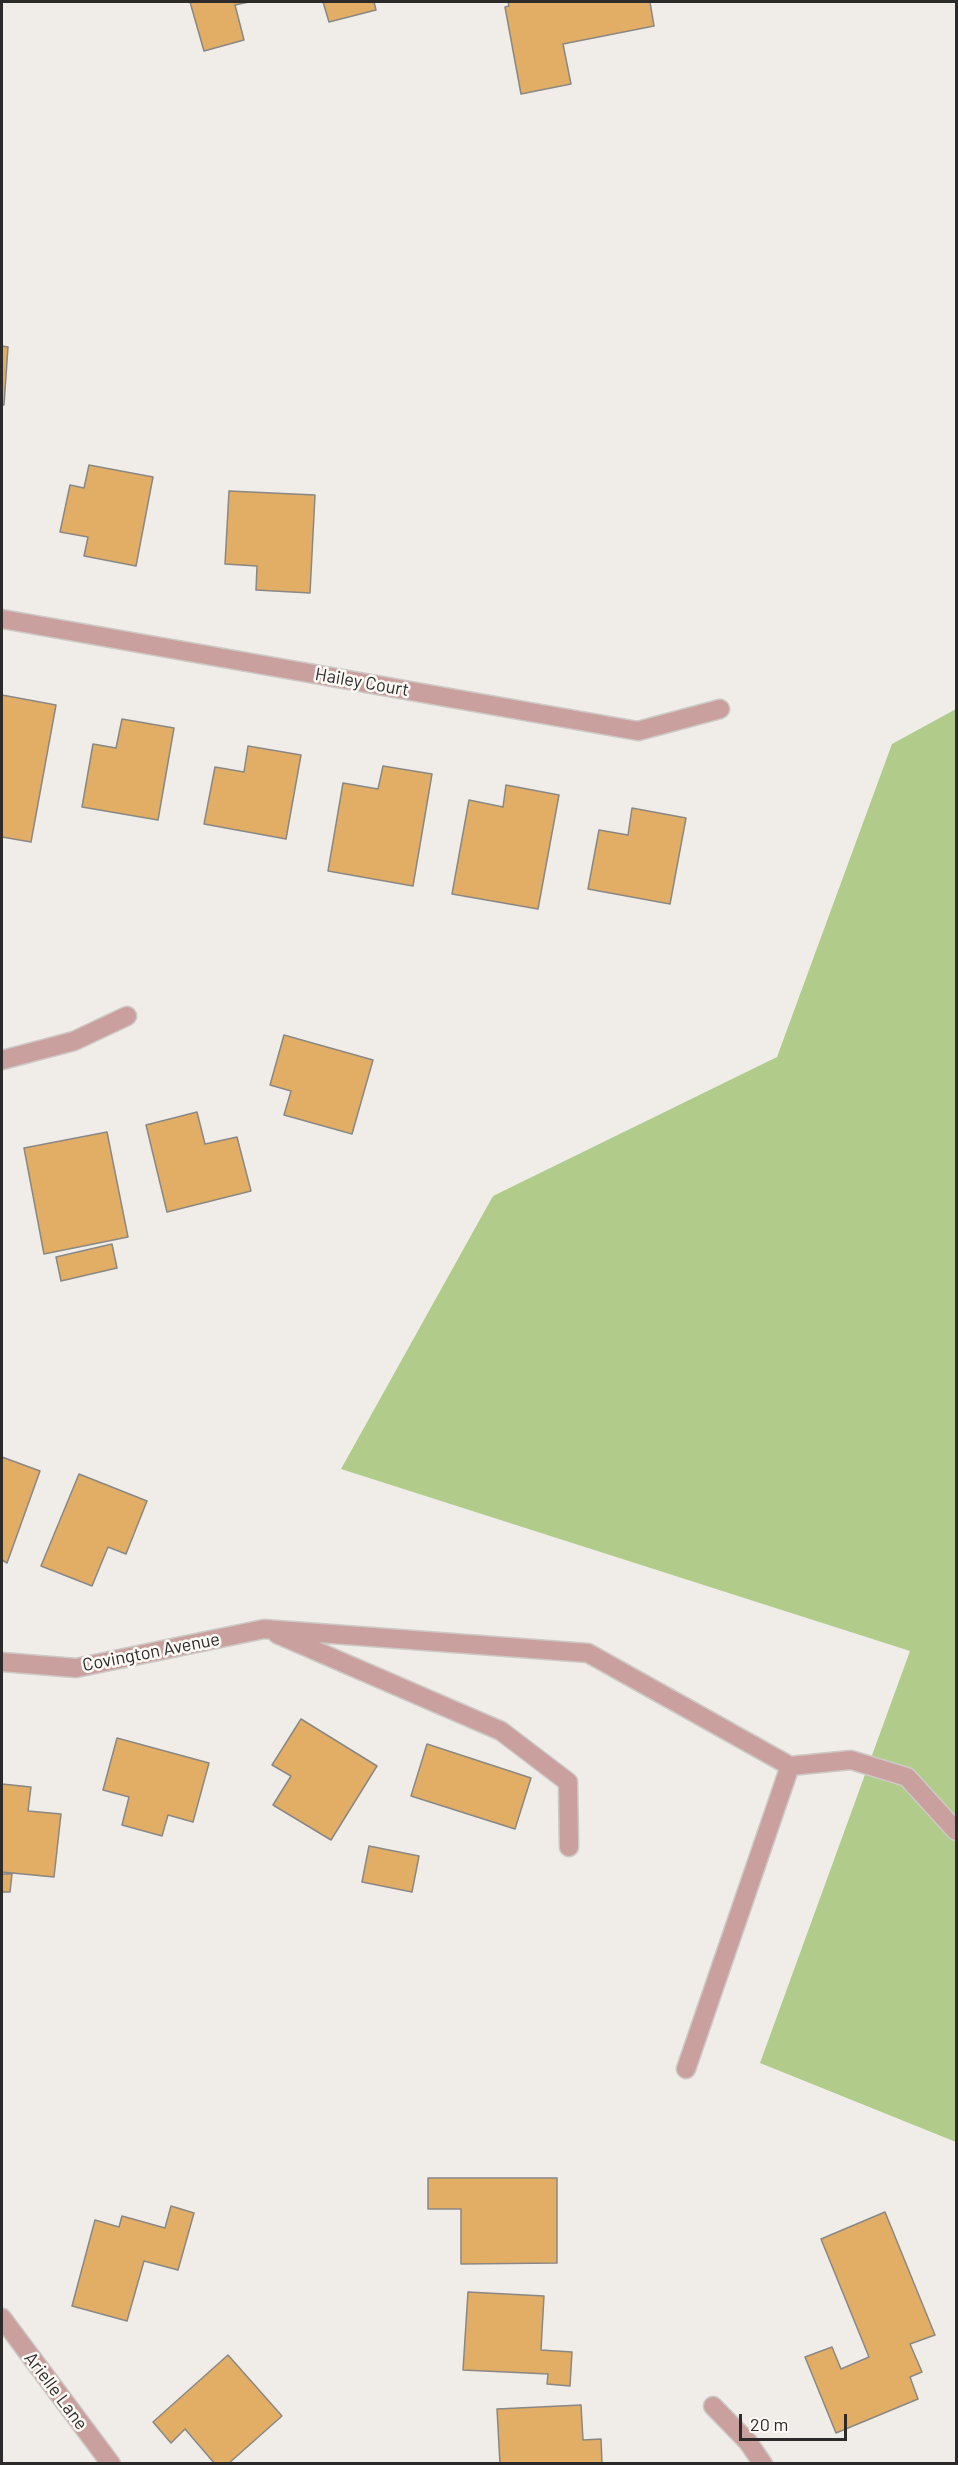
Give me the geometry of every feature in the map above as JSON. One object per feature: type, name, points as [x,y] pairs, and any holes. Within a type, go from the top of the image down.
[{"type":"street","name":"Hailey Court","points":[[2,620],[638,731],[720,709]]},
{"type":"street","points":[[2,1060],[74,1041],[127,1016]]},
{"type":"street","points":[[264,1629],[501,1731],[568,1782],[568,1847]]},
{"type":"street","name":"Covington Avenue","points":[[2,1662],[76,1668],[264,1629],[588,1653],[790,1766]]},
{"type":"street","points":[[686,2069],[790,1766],[851,1760],[907,1777],[957,1831]]},
{"type":"street","name":"Arielle Lane","points":[[2,2318],[111,2463]]},
{"type":"street","points":[[713,2406],[748,2442],[764,2463]]},
{"type":"green space","points":[[956,709],[956,2142],[760,2063],[910,1651],[341,1469],[493,1196],[777,1057],[892,744]]},
{"type":"building","points":[[190,2],[249,2],[235,5],[244,40],[204,51]]},
{"type":"building","points":[[323,2],[374,2],[376,10],[329,22]]},
{"type":"building","points":[[508,2],[650,2],[654,26],[563,44],[571,84],[521,94],[505,7],[509,6]]},
{"type":"building","points":[[2,346],[8,347],[4,405],[2,405]]},
{"type":"building","points":[[89,465],[153,477],[136,566],[84,556],[88,537],[60,532],[70,485],[84,488]]},
{"type":"building","points":[[229,491],[315,495],[310,593],[256,590],[257,566],[225,564]]},
{"type":"building","points":[[2,695],[56,705],[31,842],[2,837]]},
{"type":"building","points":[[122,719],[174,728],[158,820],[82,807],[93,744],[116,748]]},
{"type":"building","points":[[248,746],[301,755],[286,839],[204,824],[215,767],[244,772]]},
{"type":"building","points":[[383,766],[432,774],[413,886],[328,871],[343,783],[378,789]]},
{"type":"building","points":[[506,785],[559,795],[538,909],[452,894],[469,800],[503,807]]},
{"type":"building","points":[[632,808],[686,818],[670,904],[588,889],[599,830],[628,835]]},
{"type":"building","points":[[284,1035],[373,1060],[352,1134],[284,1115],[291,1091],[270,1085]]},
{"type":"building","points":[[197,1112],[205,1144],[237,1137],[251,1191],[167,1212],[146,1125]]},
{"type":"building","points":[[107,1132],[128,1237],[44,1254],[24,1148]]},
{"type":"building","points":[[112,1244],[117,1268],[61,1281],[56,1257]]},
{"type":"building","points":[[2,1457],[40,1471],[7,1563],[2,1560]]},
{"type":"building","points":[[79,1474],[147,1501],[126,1554],[108,1547],[92,1586],[41,1566]]},
{"type":"building","points":[[301,1719],[377,1766],[331,1840],[273,1805],[291,1776],[272,1765]]},
{"type":"building","points":[[117,1738],[209,1763],[193,1822],[168,1815],[162,1836],[122,1825],[129,1797],[103,1790]]},
{"type":"building","points":[[427,1744],[531,1778],[515,1829],[411,1796]]},
{"type":"building","points":[[2,1784],[31,1787],[28,1811],[61,1814],[54,1877],[2,1872]]},
{"type":"building","points":[[369,1846],[419,1856],[412,1892],[362,1882]]},
{"type":"building","points":[[2,1874],[12,1874],[10,1892],[2,1892]]},
{"type":"building","points":[[428,2178],[557,2178],[557,2263],[461,2264],[461,2209],[428,2209]]},
{"type":"building","points":[[171,2206],[194,2213],[178,2270],[144,2261],[127,2321],[72,2306],[95,2220],[119,2227],[122,2216],[165,2228]]},
{"type":"building","points":[[885,2212],[935,2335],[910,2344],[922,2372],[910,2377],[918,2399],[836,2433],[805,2357],[832,2347],[841,2369],[869,2357],[821,2239]]},
{"type":"building","points":[[468,2292],[544,2296],[541,2350],[572,2352],[570,2386],[547,2384],[548,2374],[463,2370]]},
{"type":"building","points":[[228,2355],[282,2416],[228,2464],[215,2464],[185,2429],[171,2443],[153,2422]]},
{"type":"building","points":[[581,2405],[583,2440],[601,2439],[602,2464],[500,2464],[497,2409]]}]
